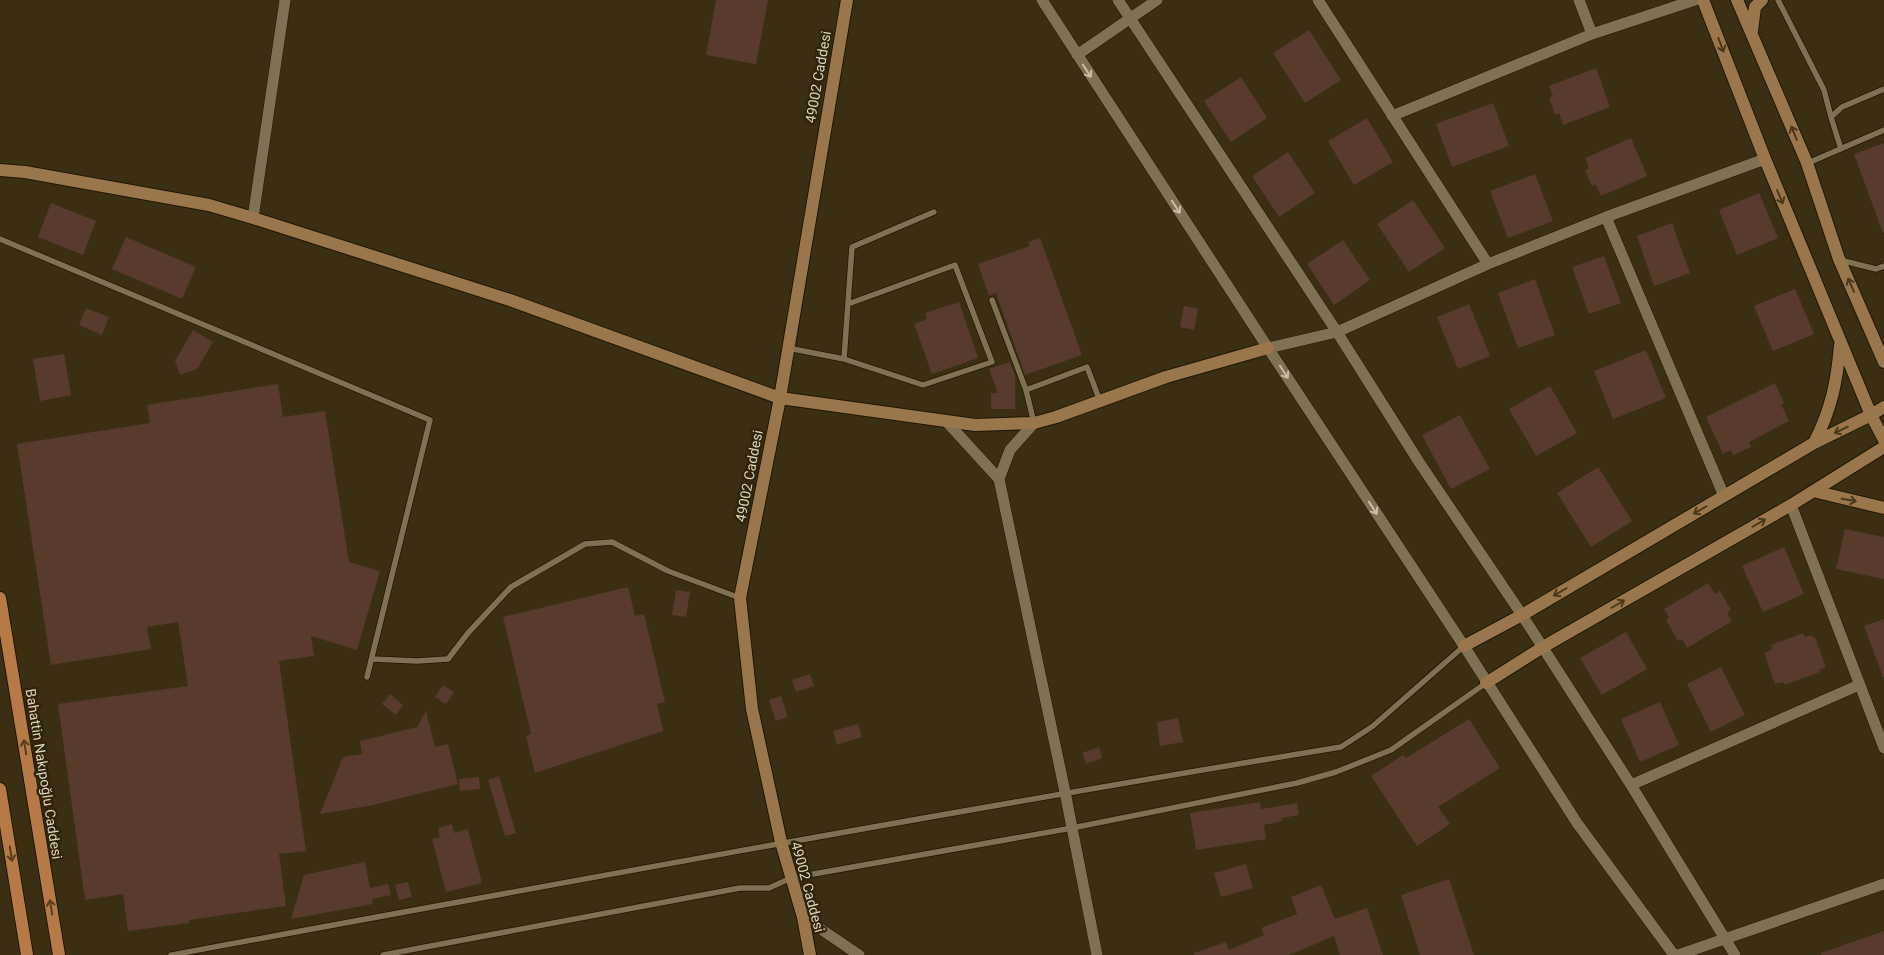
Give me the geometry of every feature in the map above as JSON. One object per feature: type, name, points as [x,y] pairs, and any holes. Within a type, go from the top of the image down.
[{"type":"main road","name":"Bahattin Nakıpoğlu Caddesi","points":[[0,598],[59,955]]},
{"type":"main road","points":[[0,789],[27,955]]},
{"type":"street","points":[[253,218],[285,0]]},
{"type":"street","name":"49002 Caddesi","points":[[810,955],[803,917],[781,842],[752,709],[740,598],[780,398],[847,0]]},
{"type":"street","points":[[1042,0],[1076,55],[1464,646],[1577,823],[1674,955]]},
{"type":"street","points":[[1118,0],[1419,462],[1522,614],[1631,785],[1735,955]]},
{"type":"street","points":[[1076,55],[1157,0]]},
{"type":"street","points":[[1318,0],[1488,264]]},
{"type":"street","points":[[1579,0],[1592,34]]},
{"type":"street","points":[[1392,116],[1592,34],[1695,0]]},
{"type":"street","points":[[1703,0],[1765,159],[1871,415],[1884,440]]},
{"type":"street","points":[[1737,0],[1806,164],[1839,259],[1884,362]]},
{"type":"street","points":[[1752,34],[1754,6],[1762,0]]},
{"type":"street","points":[[0,170],[25,172],[208,205],[253,218],[510,300],[780,398],[975,425],[1034,423],[1166,377],[1268,348],[1336,332],[1488,264],[1606,217],[1765,159]]},
{"type":"street","points":[[0,177],[25,172]]},
{"type":"street","points":[[1606,217],[1724,496]]},
{"type":"street","points":[[1865,317],[1884,336]]},
{"type":"street","points":[[1814,443],[1830,410],[1838,376],[1841,343]]},
{"type":"street","points":[[1464,646],[1814,443],[1884,407]]},
{"type":"street","points":[[946,421],[999,479],[1065,792],[1097,955]]},
{"type":"street","points":[[999,479],[1010,450],[1034,423]]},
{"type":"street","points":[[1486,683],[1542,647],[1791,505],[1884,448]]},
{"type":"street","points":[[1813,491],[1884,508]]},
{"type":"street","points":[[1791,505],[1884,748]]},
{"type":"street","points":[[1631,785],[1859,685]]},
{"type":"street","points":[[1678,955],[1884,884]]},
{"type":"street","points":[[803,917],[859,955]]},
{"type":"lane","points":[[1778,0],[1824,90],[1841,149]]},
{"type":"lane","points":[[1831,117],[1842,107],[1884,90]]},
{"type":"lane","points":[[1806,164],[1884,130]]},
{"type":"lane","points":[[844,359],[852,247],[934,212]]},
{"type":"lane","points":[[0,238],[430,420],[367,676]]},
{"type":"lane","points":[[1839,259],[1876,269],[1884,266]]},
{"type":"lane","points":[[788,348],[844,359],[923,385],[992,362],[956,265],[848,304]]},
{"type":"lane","points":[[992,300],[1026,390],[1034,423]]},
{"type":"lane","points":[[1026,390],[1087,368],[1100,401]]},
{"type":"lane","points":[[372,659],[448,659],[468,633],[511,587],[585,544],[612,542],[668,571],[740,598]]},
{"type":"lane","points":[[171,955],[781,842],[1065,792],[1341,747],[1373,726],[1464,646]]},
{"type":"lane","points":[[383,955],[740,888],[769,888],[791,878],[1072,828],[1297,783],[1359,764],[1391,750],[1486,683]]},
{"type":"building","points":[[716,0],[768,0],[756,64],[706,55]]},
{"type":"building","points":[[1309,30],[1341,80],[1305,103],[1273,53]]},
{"type":"building","points":[[1596,68],[1610,107],[1563,125],[1559,113],[1555,115],[1549,98],[1553,96],[1549,86]]},
{"type":"building","points":[[1241,77],[1267,118],[1231,142],[1204,101]]},
{"type":"building","points":[[1493,103],[1509,146],[1452,167],[1436,124]]},
{"type":"building","points":[[1367,118],[1393,162],[1354,185],[1328,141]]},
{"type":"building","points":[[1631,138],[1647,176],[1601,196],[1596,185],[1592,186],[1585,170],[1589,168],[1585,158]]},
{"type":"building","points":[[1884,143],[1884,233],[1883,233],[1854,154]]},
{"type":"building","points":[[1288,152],[1315,193],[1279,217],[1252,176]]},
{"type":"building","points":[[1535,174],[1553,221],[1508,238],[1490,191]]},
{"type":"building","points":[[1759,193],[1778,238],[1737,255],[1719,210]]},
{"type":"building","points":[[1413,200],[1445,248],[1409,272],[1377,224]]},
{"type":"building","points":[[51,203],[96,221],[83,255],[38,237]]},
{"type":"building","points":[[1672,223],[1690,273],[1654,286],[1637,236]]},
{"type":"building","points":[[126,237],[196,267],[182,299],[112,269]]},
{"type":"building","points":[[1040,238],[1082,355],[1025,375],[996,293],[989,296],[978,264],[1030,246],[1028,242]]},
{"type":"building","points":[[1343,240],[1370,280],[1334,305],[1307,264]]},
{"type":"building","points":[[1604,256],[1621,303],[1589,314],[1572,267]]},
{"type":"building","points":[[1535,279],[1555,335],[1518,348],[1498,293]]},
{"type":"building","points":[[1795,289],[1814,334],[1773,351],[1754,306]]},
{"type":"building","points":[[959,302],[978,358],[932,374],[914,324],[927,319],[925,313]]},
{"type":"building","points":[[1469,304],[1490,356],[1458,369],[1437,317]]},
{"type":"building","points":[[1184,306],[1198,309],[1194,330],[1180,327]]},
{"type":"building","points":[[86,308],[109,317],[102,335],[79,325]]},
{"type":"building","points":[[193,330],[213,342],[197,369],[180,375],[175,361]]},
{"type":"building","points":[[1646,350],[1666,398],[1613,419],[1594,371]]},
{"type":"building","points":[[64,354],[71,395],[40,401],[33,359]]},
{"type":"building","points":[[1010,362],[1016,378],[1015,409],[991,409],[991,393],[998,393],[989,369]]},
{"type":"building","points":[[1775,383],[1784,403],[1781,404],[1789,421],[1749,442],[1751,447],[1733,455],[1731,450],[1723,454],[1706,417]]},
{"type":"building","points":[[278,384],[283,417],[325,411],[349,562],[380,571],[357,650],[311,636],[314,656],[279,661],[306,851],[279,854],[286,906],[189,920],[189,923],[128,931],[123,894],[85,900],[58,704],[188,686],[178,622],[147,627],[151,649],[51,665],[17,444],[150,423],[147,405]]},
{"type":"building","points":[[1550,386],[1577,433],[1536,456],[1509,409]]},
{"type":"building","points":[[1460,415],[1490,469],[1451,489],[1422,435]]},
{"type":"building","points":[[1598,467],[1632,521],[1591,547],[1557,493]]},
{"type":"building","points":[[1845,529],[1884,537],[1884,579],[1836,569]]},
{"type":"building","points":[[1784,547],[1804,594],[1763,612],[1742,566]]},
{"type":"building","points":[[1708,583],[1715,594],[1720,591],[1731,610],[1727,613],[1732,621],[1687,648],[1682,639],[1678,641],[1666,620],[1669,618],[1664,609]]},
{"type":"building","points":[[628,587],[635,616],[644,614],[665,702],[657,704],[663,731],[535,773],[526,736],[531,734],[503,617]]},
{"type":"building","points":[[676,590],[690,592],[686,617],[672,615]]},
{"type":"building","points":[[1884,619],[1884,677],[1883,677],[1864,626]]},
{"type":"building","points":[[1626,632],[1647,669],[1602,695],[1580,658]]},
{"type":"building","points":[[1803,633],[1805,637],[1812,635],[1813,638],[1815,637],[1826,667],[1819,670],[1820,672],[1784,685],[1783,682],[1775,684],[1764,653],[1772,650],[1771,645]]},
{"type":"building","points":[[1721,667],[1745,715],[1711,732],[1687,684]]},
{"type":"building","points":[[810,674],[814,686],[796,692],[792,680]]},
{"type":"building","points":[[443,685],[454,692],[446,704],[435,697]]},
{"type":"building","points":[[390,694],[403,705],[396,715],[382,704]]},
{"type":"building","points":[[781,696],[788,717],[776,721],[769,700]]},
{"type":"building","points":[[1660,702],[1679,745],[1640,762],[1621,719]]},
{"type":"building","points":[[426,711],[435,747],[448,744],[458,784],[373,805],[320,814],[343,757],[362,754],[360,741],[417,727]]},
{"type":"building","points":[[1178,718],[1183,742],[1160,746],[1157,722]]},
{"type":"building","points":[[1469,719],[1500,768],[1438,807],[1450,824],[1417,846],[1371,776],[1403,755],[1406,758]]},
{"type":"building","points":[[858,724],[862,737],[837,745],[833,731]]},
{"type":"building","points":[[1099,747],[1102,758],[1086,764],[1082,753]]},
{"type":"building","points":[[499,776],[516,833],[505,836],[488,780]]},
{"type":"building","points":[[479,777],[480,789],[460,791],[459,779]]},
{"type":"building","points":[[1260,802],[1261,809],[1297,803],[1299,815],[1282,818],[1282,821],[1264,825],[1266,839],[1196,850],[1190,813]]},
{"type":"building","points":[[452,824],[454,833],[468,829],[482,883],[446,892],[432,839],[440,837],[438,828]]},
{"type":"building","points":[[365,862],[370,888],[388,884],[391,895],[372,899],[373,904],[291,919],[304,875]]},
{"type":"building","points":[[1246,864],[1253,888],[1221,897],[1214,873]]},
{"type":"building","points":[[1449,879],[1474,955],[1420,955],[1401,895]]},
{"type":"building","points":[[408,882],[412,897],[399,900],[395,885]]},
{"type":"building","points":[[1321,885],[1335,919],[1367,908],[1383,955],[1340,955],[1334,936],[1289,955],[1194,955],[1194,953],[1226,942],[1229,950],[1264,935],[1261,928],[1297,914],[1291,897]]},
{"type":"building","points":[[1884,931],[1884,955],[1821,955],[1821,953]]}]
